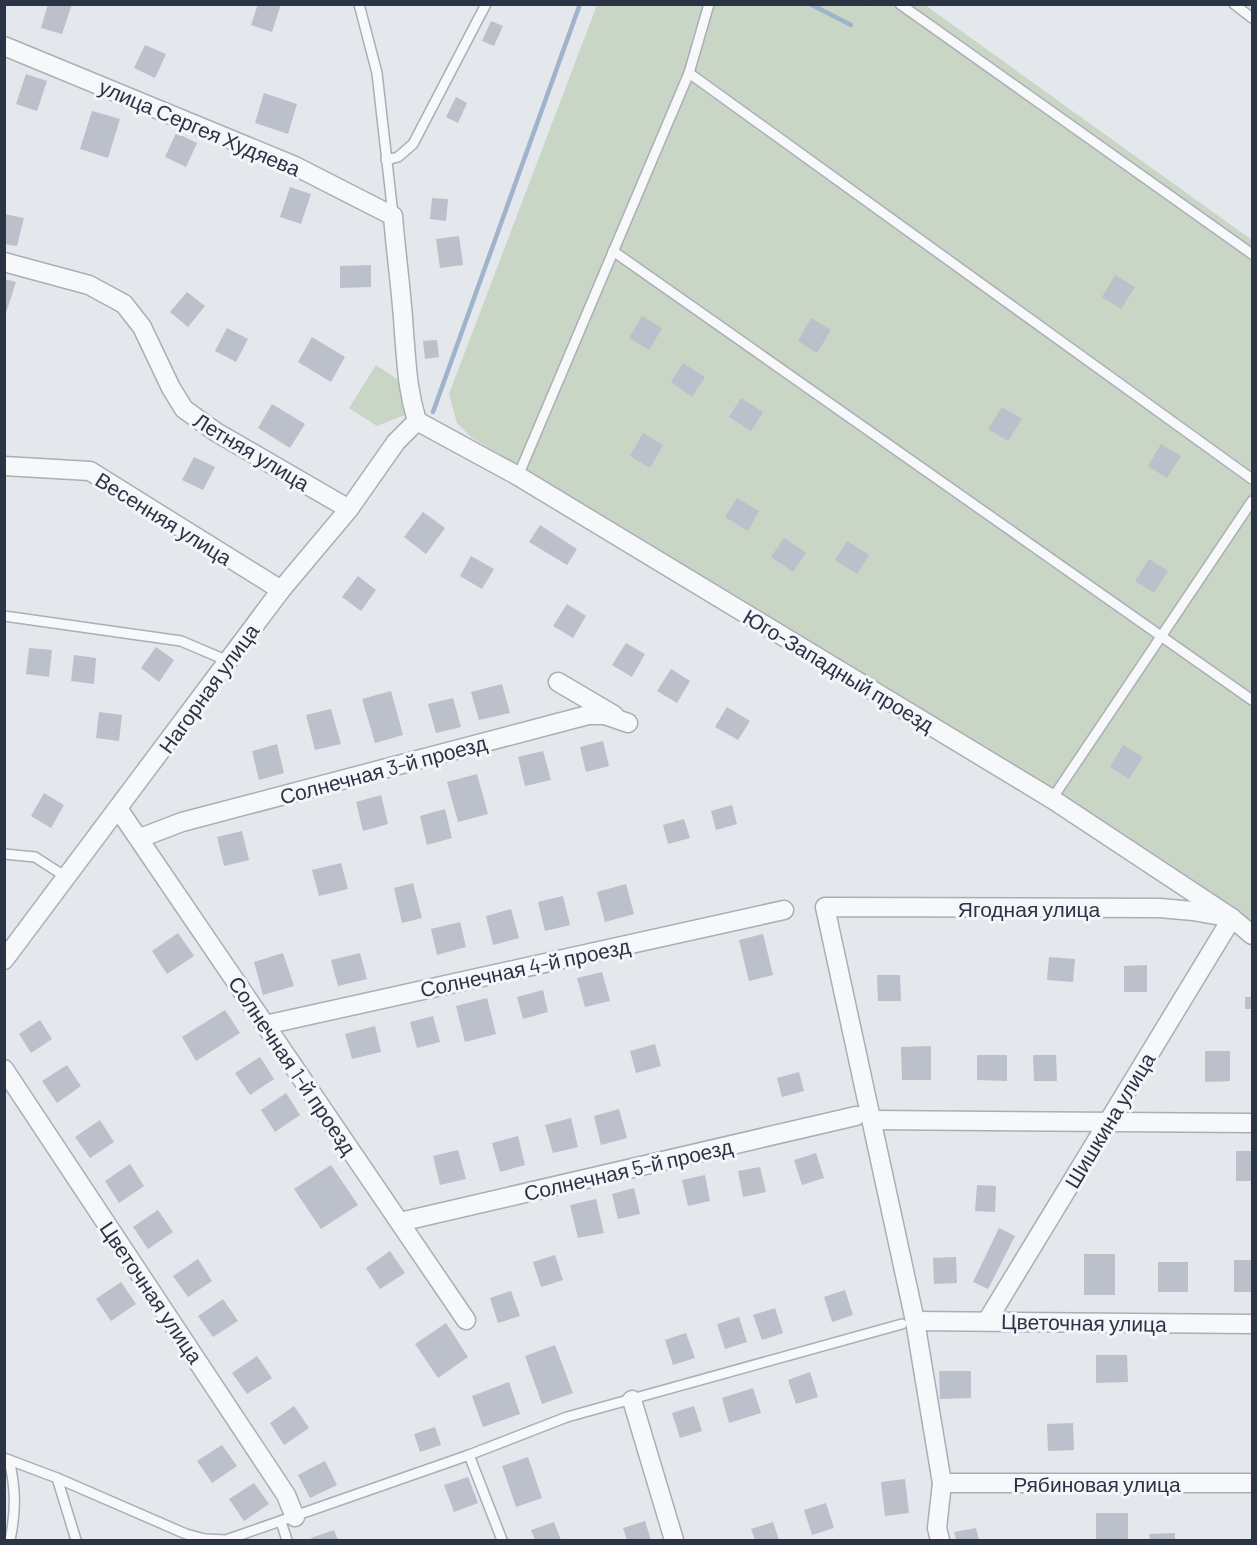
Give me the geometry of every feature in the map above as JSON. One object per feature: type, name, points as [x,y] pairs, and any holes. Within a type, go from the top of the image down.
[{"type":"street","name":"улица Сергея Худяева","points":[[4,46],[275,157],[393,216]]},
{"type":"street","points":[[393,216],[405,367],[409,394],[417,421]]},
{"type":"street","name":"Летняя улица","points":[[4,262],[89,285],[124,304],[142,327],[171,388],[184,409],[216,432],[349,509]]},
{"type":"street","name":"Юго-Западный проезд","points":[[417,421],[518,476],[1052,799],[1232,918],[1252,934]]},
{"type":"street","name":"Нагорная улица","points":[[4,960],[119,810],[281,590],[349,509],[396,442],[417,421]]},
{"type":"street","name":"Весенняя улица","points":[[4,466],[90,471],[281,590]]},
{"type":"street","name":"Солнечная 3-й проезд","points":[[140,838],[182,822],[588,715],[605,715],[628,723],[558,682]]},
{"type":"street","name":"Солнечная 1-й проезд","points":[[119,810],[466,1320]]},
{"type":"street","name":"Ягодная улица","points":[[864,1118],[825,906],[1160,908],[1232,918]]},
{"type":"street","name":"Солнечная 4-й проезд","points":[[265,1025],[784,910]]},
{"type":"street","name":"Шишкина улица","points":[[987,1321],[1232,918]]},
{"type":"street","name":"Цветочная улица","points":[[4,1070],[286,1495],[288,1519]]},
{"type":"street","points":[[864,1118],[942,1483],[937,1528],[939,1540]]},
{"type":"street","name":"Солнечная 5-й проезд","points":[[400,1222],[864,1118],[1252,1123]]},
{"type":"street","name":"Цветочная улица","points":[[909,1322],[1252,1324]]},
{"type":"street","points":[[632,1400],[674,1540]]},
{"type":"street","name":"Рябиновая улица","points":[[942,1483],[1252,1483]]},
{"type":"lane","points":[[359,4],[377,73],[393,216]]},
{"type":"lane","points":[[386,160],[398,157],[413,144],[486,4]]},
{"type":"lane","points":[[518,476],[689,73],[709,4]]},
{"type":"lane","points":[[900,4],[1252,254]]},
{"type":"lane","points":[[1234,4],[1252,18]]},
{"type":"lane","points":[[689,73],[1252,479]]},
{"type":"lane","points":[[613,251],[1252,700]]},
{"type":"lane","points":[[1052,799],[1252,501]]},
{"type":"lane","points":[[4,616],[181,641],[228,661]]},
{"type":"lane","points":[[4,854],[35,857],[66,878]]},
{"type":"lane","points":[[7,1459],[186,1534],[205,1539],[226,1540],[469,1455],[567,1417],[909,1322]]},
{"type":"lane","points":[[469,1455],[502,1540]]},
{"type":"lane","points":[[7,1459],[15,1484],[15,1506],[10,1540]]},
{"type":"lane","points":[[57,1478],[76,1540]]},
{"type":"lane","points":[[287,1540],[288,1519]]},
{"type":"green space","points":[[862,4],[866,7],[877,4],[925,5],[1252,240],[1252,930],[730,592],[471,437],[457,423],[449,394],[597,5]]},
{"type":"green space","points":[[376,365],[400,381],[407,414],[377,426],[349,408]]},
{"type":"building","points":[[48,4],[72,4],[62,34],[41,28]]},
{"type":"building","points":[[258,4],[281,4],[272,32],[251,25]]},
{"type":"building","points":[[491,21],[503,26],[494,46],[482,41]]},
{"type":"building","points":[[145,45],[166,54],[155,78],[134,68]]},
{"type":"building","points":[[26,74],[47,81],[37,111],[16,104]]},
{"type":"building","points":[[264,93],[297,104],[288,134],[255,123]]},
{"type":"building","points":[[456,97],[467,103],[458,123],[446,117]]},
{"type":"building","points":[[92,111],[120,119],[108,158],[80,149]]},
{"type":"building","points":[[176,133],[197,143],[186,167],[165,157]]},
{"type":"building","points":[[290,187],[311,194],[301,224],[280,217]]},
{"type":"building","points":[[432,198],[448,199],[446,221],[430,219]]},
{"type":"building","points":[[4,214],[24,218],[17,246],[4,244]]},
{"type":"building","points":[[459,236],[463,265],[440,268],[436,239]]},
{"type":"building","points":[[371,265],[371,287],[340,288],[340,266]]},
{"type":"building","points":[[1115,275],[1135,287],[1121,309],[1102,297]]},
{"type":"building","points":[[4,279],[16,282],[5,316],[4,316]]},
{"type":"building","points":[[187,292],[205,306],[188,327],[170,312]]},
{"type":"building","points":[[642,316],[662,328],[649,350],[629,338]]},
{"type":"building","points":[[811,318],[831,330],[817,353],[798,341]]},
{"type":"building","points":[[227,328],[248,339],[236,362],[215,351]]},
{"type":"building","points":[[312,337],[345,357],[331,382],[298,362]]},
{"type":"building","points":[[437,340],[439,357],[425,359],[423,341]]},
{"type":"building","points":[[683,363],[705,377],[692,397],[671,382]]},
{"type":"building","points":[[741,398],[763,412],[751,431],[729,417]]},
{"type":"building","points":[[272,404],[305,424],[290,448],[258,428]]},
{"type":"building","points":[[1002,407],[1022,419],[1008,441],[988,429]]},
{"type":"building","points":[[643,433],[663,445],[650,468],[630,456]]},
{"type":"building","points":[[1161,444],[1181,456],[1167,478],[1148,466]]},
{"type":"building","points":[[194,457],[215,467],[203,490],[182,480]]},
{"type":"building","points":[[737,498],[759,511],[748,531],[725,517]]},
{"type":"building","points":[[423,512],[445,528],[426,554],[404,537]]},
{"type":"building","points":[[540,525],[577,549],[567,565],[529,542]]},
{"type":"building","points":[[784,538],[806,553],[793,572],[771,557]]},
{"type":"building","points":[[847,541],[869,555],[857,574],[835,560]]},
{"type":"building","points":[[471,556],[494,569],[482,589],[460,576]]},
{"type":"building","points":[[1149,559],[1168,571],[1154,593],[1135,581]]},
{"type":"building","points":[[358,576],[376,590],[361,611],[342,597]]},
{"type":"building","points":[[567,604],[586,616],[573,638],[553,626]]},
{"type":"building","points":[[626,643],[645,654],[632,677],[612,665]]},
{"type":"building","points":[[156,647],[174,660],[159,682],[141,668]]},
{"type":"building","points":[[29,648],[52,650],[49,677],[26,674]]},
{"type":"building","points":[[74,655],[96,658],[94,684],[71,681]]},
{"type":"building","points":[[671,669],[690,681],[677,703],[657,691]]},
{"type":"building","points":[[502,684],[510,713],[479,720],[471,692]]},
{"type":"building","points":[[391,691],[403,735],[375,743],[362,699]]},
{"type":"building","points":[[453,698],[461,727],[436,733],[428,704]]},
{"type":"building","points":[[727,707],[750,721],[738,740],[715,727]]},
{"type":"building","points":[[331,709],[341,744],[315,750],[306,715]]},
{"type":"building","points":[[99,712],[122,715],[119,741],[96,738]]},
{"type":"building","points":[[603,741],[609,766],[586,772],[580,747]]},
{"type":"building","points":[[277,744],[284,773],[259,780],[252,751]]},
{"type":"building","points":[[1123,745],[1143,757],[1129,779],[1110,767]]},
{"type":"building","points":[[543,751],[551,780],[525,786],[518,757]]},
{"type":"building","points":[[477,774],[488,814],[458,822],[447,782]]},
{"type":"building","points":[[44,793],[64,805],[51,828],[31,816]]},
{"type":"building","points":[[381,795],[388,824],[363,831],[356,802]]},
{"type":"building","points":[[732,805],[737,824],[716,830],[711,811]]},
{"type":"building","points":[[445,809],[452,838],[427,845],[420,816]]},
{"type":"building","points":[[684,819],[690,838],[668,844],[663,825]]},
{"type":"building","points":[[242,831],[249,860],[224,866],[217,837]]},
{"type":"building","points":[[341,863],[348,889],[319,896],[312,870]]},
{"type":"building","points":[[413,883],[422,918],[402,923],[394,888]]},
{"type":"building","points":[[626,884],[634,914],[605,922],[597,892]]},
{"type":"building","points":[[563,896],[570,925],[545,931],[538,902]]},
{"type":"building","points":[[511,909],[519,938],[493,945],[486,916]]},
{"type":"building","points":[[460,922],[466,947],[437,955],[431,929]]},
{"type":"building","points":[[178,933],[194,956],[167,974],[152,951]]},
{"type":"building","points":[[763,934],[773,975],[749,981],[739,940]]},
{"type":"building","points":[[283,953],[294,986],[263,995],[254,962]]},
{"type":"building","points":[[360,953],[367,979],[338,986],[331,960]]},
{"type":"building","points":[[1049,957],[1075,959],[1073,982],[1047,980]]},
{"type":"building","points":[[1147,965],[1147,992],[1124,992],[1124,966]]},
{"type":"building","points":[[602,972],[610,1001],[585,1007],[577,978]]},
{"type":"building","points":[[877,975],[900,975],[901,1001],[878,1001]]},
{"type":"building","points":[[543,990],[548,1012],[523,1019],[517,997]]},
{"type":"building","points":[[1245,997],[1252,997],[1252,1009],[1245,1009]]},
{"type":"building","points":[[487,998],[496,1034],[465,1042],[456,1006]]},
{"type":"building","points":[[225,1010],[240,1033],[196,1061],[182,1037]]},
{"type":"building","points":[[433,1016],[440,1042],[417,1048],[410,1022]]},
{"type":"building","points":[[40,1020],[52,1039],[31,1053],[19,1034]]},
{"type":"building","points":[[375,1026],[381,1052],[352,1059],[345,1034]]},
{"type":"building","points":[[655,1044],[661,1066],[636,1073],[630,1051]]},
{"type":"building","points":[[931,1046],[931,1080],[902,1080],[901,1047]]},
{"type":"building","points":[[1205,1051],[1230,1051],[1230,1081],[1205,1082]]},
{"type":"building","points":[[977,1055],[1007,1055],[1007,1081],[977,1080]]},
{"type":"building","points":[[1033,1055],[1056,1055],[1057,1081],[1034,1081]]},
{"type":"building","points":[[260,1057],[274,1079],[250,1095],[235,1073]]},
{"type":"building","points":[[67,1065],[81,1086],[57,1103],[42,1081]]},
{"type":"building","points":[[799,1072],[804,1091],[782,1097],[777,1078]]},
{"type":"building","points":[[286,1093],[300,1115],[275,1132],[261,1110]]},
{"type":"building","points":[[619,1109],[627,1138],[601,1145],[594,1116]]},
{"type":"building","points":[[571,1118],[578,1147],[553,1153],[545,1125]]},
{"type":"building","points":[[100,1120],[114,1142],[90,1158],[75,1137]]},
{"type":"building","points":[[518,1136],[525,1165],[500,1172],[492,1143]]},
{"type":"building","points":[[458,1150],[466,1179],[440,1185],[433,1156]]},
{"type":"building","points":[[1236,1151],[1252,1151],[1252,1181],[1236,1181]]},
{"type":"building","points":[[816,1153],[824,1178],[802,1185],[794,1160]]},
{"type":"building","points":[[130,1164],[144,1186],[119,1203],[105,1181]]},
{"type":"building","points":[[331,1165],[358,1205],[321,1229],[294,1189]]},
{"type":"building","points":[[760,1167],[766,1192],[743,1197],[738,1171]]},
{"type":"building","points":[[705,1175],[710,1201],[688,1206],[682,1180]]},
{"type":"building","points":[[977,1185],[996,1186],[995,1212],[975,1211]]},
{"type":"building","points":[[634,1188],[640,1214],[618,1219],[612,1194]]},
{"type":"building","points":[[596,1199],[604,1233],[578,1238],[570,1205]]},
{"type":"building","points":[[158,1210],[173,1232],[148,1249],[133,1227]]},
{"type":"building","points":[[999,1228],[1015,1236],[988,1289],[973,1282]]},
{"type":"building","points":[[390,1251],[405,1273],[380,1289],[366,1268]]},
{"type":"building","points":[[1084,1254],[1115,1254],[1115,1295],[1084,1295]]},
{"type":"building","points":[[555,1255],[563,1280],[541,1287],[533,1262]]},
{"type":"building","points":[[956,1257],[957,1283],[934,1284],[933,1258]]},
{"type":"building","points":[[198,1259],[212,1281],[188,1297],[173,1276]]},
{"type":"building","points":[[1234,1260],[1252,1260],[1252,1292],[1234,1292]]},
{"type":"building","points":[[1158,1262],[1188,1262],[1188,1292],[1158,1292]]},
{"type":"building","points":[[121,1282],[136,1304],[111,1321],[96,1299]]},
{"type":"building","points":[[845,1290],[853,1315],[832,1322],[824,1297]]},
{"type":"building","points":[[511,1291],[520,1316],[498,1323],[490,1298]]},
{"type":"building","points":[[223,1299],[238,1321],[213,1337],[198,1316]]},
{"type":"building","points":[[775,1308],[783,1333],[762,1340],[753,1315]]},
{"type":"building","points":[[739,1317],[747,1342],[725,1349],[717,1324]]},
{"type":"building","points":[[446,1323],[468,1357],[438,1378],[415,1344]]},
{"type":"building","points":[[686,1333],[695,1358],[673,1365],[665,1340]]},
{"type":"building","points":[[555,1345],[573,1393],[542,1404],[525,1356]]},
{"type":"building","points":[[1096,1355],[1127,1355],[1128,1382],[1096,1383]]},
{"type":"building","points":[[257,1356],[272,1378],[247,1394],[232,1373]]},
{"type":"building","points":[[939,1371],[971,1371],[971,1398],[940,1399]]},
{"type":"building","points":[[810,1372],[818,1397],[796,1404],[788,1380]]},
{"type":"building","points":[[509,1382],[520,1414],[483,1427],[472,1396]]},
{"type":"building","points":[[753,1388],[761,1413],[729,1423],[722,1398]]},
{"type":"building","points":[[294,1406],[309,1428],[284,1445],[270,1423]]},
{"type":"building","points":[[694,1406],[702,1431],[680,1438],[672,1413]]},
{"type":"building","points":[[1073,1423],[1074,1450],[1048,1451],[1047,1424]]},
{"type":"building","points":[[435,1427],[441,1445],[420,1452],[414,1434]]},
{"type":"building","points":[[222,1445],[237,1466],[212,1483],[197,1461]]},
{"type":"building","points":[[528,1457],[542,1498],[516,1507],[502,1466]]},
{"type":"building","points":[[325,1461],[337,1485],[310,1498],[298,1475]]},
{"type":"building","points":[[468,1477],[478,1503],[454,1512],[444,1485]]},
{"type":"building","points":[[905,1479],[909,1513],[885,1516],[881,1482]]},
{"type":"building","points":[[254,1483],[269,1504],[244,1521],[229,1499]]},
{"type":"building","points":[[826,1503],[834,1528],[812,1535],[804,1510]]},
{"type":"building","points":[[1096,1513],[1128,1513],[1128,1540],[1096,1540]]},
{"type":"building","points":[[645,1521],[651,1540],[627,1540],[623,1528]]},
{"type":"building","points":[[554,1522],[561,1540],[535,1540],[531,1530]]},
{"type":"building","points":[[773,1522],[779,1540],[755,1540],[751,1529]]},
{"type":"building","points":[[976,1528],[979,1540],[956,1540],[954,1532]]},
{"type":"building","points":[[334,1530],[338,1540],[312,1540],[311,1538]]},
{"type":"building","points":[[1175,1533],[1175,1540],[1150,1540],[1149,1534]]},
{"type":"waterway","points":[[433,412],[580,4]]},
{"type":"waterway","points":[[810,4],[851,25]]}]
